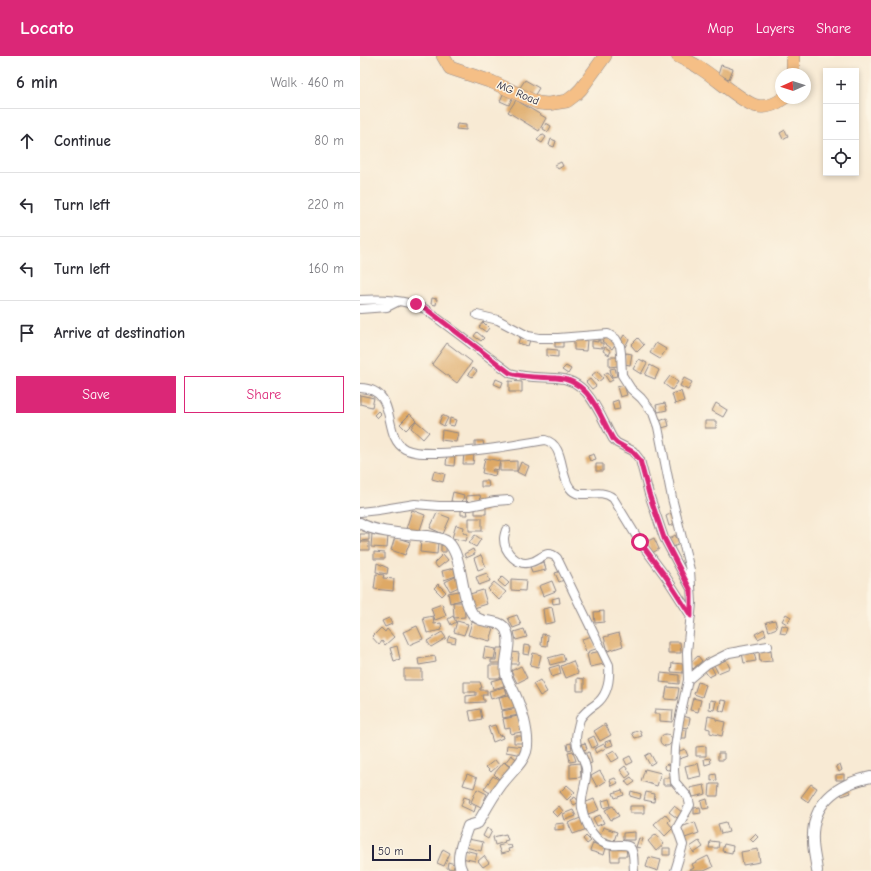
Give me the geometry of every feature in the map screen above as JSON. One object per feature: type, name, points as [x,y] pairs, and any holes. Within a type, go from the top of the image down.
[{"type":"main road","name":"MG Road","points":[[443,56],[450,68],[492,82],[538,103],[548,104],[567,101],[575,95],[605,56]]},
{"type":"main road","points":[[678,56],[700,68],[746,101],[757,106],[768,106],[775,104]]},
{"type":"main road","points":[[792,56],[792,68]]},
{"type":"street","points":[[360,300],[400,301],[416,304],[425,308],[510,373],[520,377],[559,378],[573,381],[583,388],[592,400],[613,439],[633,452],[640,460],[649,494],[664,538],[691,591]]},
{"type":"street","points":[[360,309],[387,307],[400,301]]},
{"type":"street","points":[[477,315],[498,320],[528,336],[539,338],[608,334],[616,339],[620,346],[622,353],[622,375],[631,389],[642,398],[652,413],[658,427],[672,498],[687,557],[691,591],[691,616],[687,652],[688,680],[679,721],[675,748],[674,770],[675,782],[688,796],[690,805],[676,828],[683,845],[675,871]]},
{"type":"street","points":[[360,388],[367,388],[375,392],[382,399],[389,412],[394,438],[398,444],[410,451],[459,452],[545,440],[553,443],[558,451],[567,485],[575,493],[601,493],[607,494],[613,498],[640,542],[666,577],[691,616]]},
{"type":"street","points":[[360,512],[415,504],[470,506],[509,500]]},
{"type":"street","points":[[360,523],[366,527],[434,537],[448,542],[454,551],[465,594],[472,614],[481,620],[501,624],[505,628],[509,637],[506,673],[523,717],[527,733],[526,752],[522,760],[496,792],[478,823],[468,826],[460,851],[459,866],[462,871]]},
{"type":"street","points":[[506,530],[504,538],[505,546],[512,557],[519,562],[532,562],[549,554],[553,554],[557,558],[609,665],[608,686],[598,703],[586,711],[580,718],[575,740],[586,768],[582,808],[594,838],[610,846],[624,844],[629,846],[632,851],[634,871]]},
{"type":"street","points":[[688,680],[707,664],[729,653],[768,646]]},
{"type":"street","points":[[817,871],[813,842],[813,827],[816,815],[832,793],[858,780],[871,777]]},
{"type":"building","points":[[721,65],[733,69],[729,79],[718,75]]},
{"type":"building","points":[[525,80],[539,88],[533,98],[519,89]]},
{"type":"building","points":[[504,92],[513,96],[509,105],[500,101]]},
{"type":"building","points":[[516,100],[546,118],[539,131],[508,112]]},
{"type":"building","points":[[546,123],[551,126],[548,132],[543,129]]},
{"type":"building","points":[[457,124],[466,125],[466,130],[456,129]]},
{"type":"building","points":[[785,130],[788,136],[783,139],[780,133]]},
{"type":"building","points":[[542,134],[546,137],[542,143],[537,140]]},
{"type":"building","points":[[551,139],[556,141],[554,147],[549,145]]},
{"type":"building","points":[[561,162],[563,166],[558,169],[555,165]]},
{"type":"building","points":[[432,298],[437,299],[436,305],[431,304]]},
{"type":"building","points":[[483,322],[489,328],[486,332],[479,327]]},
{"type":"building","points":[[477,332],[484,338],[481,341],[474,336]]},
{"type":"building","points":[[624,335],[629,339],[625,347],[619,343]]},
{"type":"building","points":[[606,336],[616,343],[612,349],[602,341]]},
{"type":"building","points":[[520,337],[530,340],[528,346],[518,343]]},
{"type":"building","points":[[638,338],[644,345],[637,352],[631,345]]},
{"type":"building","points":[[574,339],[587,340],[586,351],[574,350]]},
{"type":"building","points":[[598,340],[600,340],[600,343],[603,343],[603,348],[592,347],[592,341],[598,342]]},
{"type":"building","points":[[555,341],[563,341],[563,347],[555,347]]},
{"type":"building","points":[[447,343],[472,362],[457,383],[432,364]]},
{"type":"building","points":[[656,343],[666,349],[660,359],[650,353]]},
{"type":"building","points":[[605,347],[611,351],[609,355],[603,351]]},
{"type":"building","points":[[547,349],[558,350],[558,357],[547,356]]},
{"type":"building","points":[[626,353],[632,354],[630,365],[624,364]]},
{"type":"building","points":[[609,357],[618,357],[618,366],[609,367]]},
{"type":"building","points":[[639,359],[647,363],[641,374],[633,369]]},
{"type":"building","points":[[650,365],[659,370],[655,379],[645,375]]},
{"type":"building","points":[[566,366],[571,369],[568,374],[562,370]]},
{"type":"building","points":[[473,368],[477,371],[472,377],[468,374]]},
{"type":"building","points":[[615,368],[617,376],[612,377],[610,369]]},
{"type":"building","points":[[597,371],[603,378],[598,382],[592,375]]},
{"type":"building","points":[[608,372],[613,380],[609,382],[604,374]]},
{"type":"building","points":[[670,376],[678,382],[672,390],[664,384]]},
{"type":"building","points":[[684,378],[692,382],[688,390],[680,386]]},
{"type":"building","points":[[496,379],[503,382],[501,387],[494,384]]},
{"type":"building","points":[[590,379],[596,386],[592,389],[586,382]]},
{"type":"building","points":[[509,381],[522,382],[522,392],[509,392]]},
{"type":"building","points":[[624,385],[627,395],[620,397],[617,387]]},
{"type":"building","points":[[681,391],[684,401],[675,404],[672,394]]},
{"type":"building","points":[[360,395],[374,398],[372,407],[360,404]]},
{"type":"building","points":[[618,400],[620,409],[614,410],[612,402]]},
{"type":"building","points":[[665,403],[667,410],[658,412],[656,405]]},
{"type":"building","points":[[716,403],[727,410],[723,417],[712,411]]},
{"type":"building","points":[[378,411],[381,414],[377,418],[374,415]]},
{"type":"building","points":[[410,414],[416,420],[406,430],[400,424]]},
{"type":"building","points":[[442,415],[448,418],[444,426],[439,423]]},
{"type":"building","points":[[450,418],[456,420],[454,426],[449,425]]},
{"type":"building","points":[[667,418],[669,426],[662,428],[660,421]]},
{"type":"building","points":[[416,421],[429,432],[423,439],[411,428]]},
{"type":"building","points":[[705,421],[716,421],[716,428],[705,428]]},
{"type":"building","points":[[442,430],[458,433],[456,442],[441,440]]},
{"type":"building","points":[[475,441],[483,441],[484,446],[475,447]]},
{"type":"building","points":[[464,453],[474,454],[473,464],[463,464]]},
{"type":"building","points":[[447,454],[455,455],[454,466],[446,465]]},
{"type":"building","points":[[594,454],[596,459],[590,461],[588,456]]},
{"type":"building","points":[[485,458],[500,461],[498,470],[493,469],[492,471],[496,471],[495,476],[482,473]]},
{"type":"building","points":[[517,461],[517,471],[500,471],[500,462]]},
{"type":"building","points":[[521,462],[529,466],[525,476],[517,472]]},
{"type":"building","points":[[596,464],[603,464],[603,471],[596,471]]},
{"type":"building","points":[[434,471],[445,474],[443,482],[432,479]]},
{"type":"building","points":[[481,481],[488,481],[489,487],[481,487]]},
{"type":"building","points":[[453,492],[464,495],[462,503],[451,501]]},
{"type":"building","points":[[480,495],[481,503],[467,504],[466,496]]},
{"type":"building","points":[[475,507],[486,507],[486,514],[475,514]]},
{"type":"building","points":[[412,510],[425,515],[419,533],[406,529]]},
{"type":"building","points":[[461,510],[467,510],[468,515],[461,515]]},
{"type":"building","points":[[437,513],[450,518],[443,534],[430,528]]},
{"type":"building","points":[[672,513],[676,524],[669,526],[666,516]]},
{"type":"building","points":[[469,518],[482,518],[482,531],[469,531]]},
{"type":"building","points":[[456,525],[464,527],[463,533],[468,534],[466,541],[452,538]]},
{"type":"building","points":[[360,534],[369,534],[369,540],[360,541]]},
{"type":"building","points":[[372,534],[388,536],[387,548],[371,547]]},
{"type":"building","points":[[475,535],[481,539],[476,547],[469,543]]},
{"type":"building","points":[[675,535],[680,544],[673,547],[669,539]]},
{"type":"building","points":[[395,537],[410,542],[405,555],[391,550]]},
{"type":"building","points":[[654,538],[659,549],[652,553],[646,542]]},
{"type":"building","points":[[421,540],[438,542],[437,554],[420,552]]},
{"type":"building","points":[[360,542],[369,542],[369,550],[360,550]]},
{"type":"building","points":[[441,545],[446,545],[446,552],[441,552]]},
{"type":"building","points":[[473,549],[475,554],[466,558],[464,554]]},
{"type":"building","points":[[374,552],[385,553],[385,559],[374,559]]},
{"type":"building","points":[[443,554],[448,560],[438,568],[434,563]]},
{"type":"building","points":[[481,555],[486,567],[478,570],[474,558]]},
{"type":"building","points":[[544,562],[546,570],[532,573],[530,566]]},
{"type":"building","points":[[377,563],[388,568],[387,574],[376,572]]},
{"type":"building","points":[[454,568],[456,576],[444,580],[442,571]]},
{"type":"building","points":[[561,571],[564,580],[559,582],[555,573]]},
{"type":"building","points":[[487,573],[490,581],[479,585],[476,577]]},
{"type":"building","points":[[376,574],[384,575],[383,578],[394,579],[393,591],[374,589]]},
{"type":"building","points":[[457,576],[461,586],[450,591],[445,582]]},
{"type":"building","points":[[502,577],[509,583],[505,587],[498,581]]},
{"type":"building","points":[[511,579],[526,580],[525,591],[511,590]]},
{"type":"building","points":[[552,581],[556,591],[543,596],[539,586]]},
{"type":"building","points":[[494,582],[506,592],[499,600],[488,589]]},
{"type":"building","points":[[438,584],[446,592],[442,596],[434,588]]},
{"type":"building","points":[[483,590],[487,604],[474,608],[470,594]]},
{"type":"building","points":[[459,591],[461,600],[450,603],[448,593]]},
{"type":"building","points":[[559,597],[560,603],[553,604],[552,599]]},
{"type":"building","points":[[453,602],[464,602],[465,617],[454,618]]},
{"type":"building","points":[[442,604],[446,616],[435,620],[431,608]]},
{"type":"building","points":[[552,607],[555,622],[545,624],[543,609]]},
{"type":"building","points":[[604,611],[604,622],[595,623],[594,612]]},
{"type":"building","points":[[786,614],[791,617],[787,624],[782,621]]},
{"type":"building","points":[[517,615],[521,625],[513,628],[508,618]]},
{"type":"building","points":[[433,616],[434,624],[441,623],[442,630],[427,633],[423,618]]},
{"type":"building","points":[[453,616],[456,622],[451,625],[448,619]]},
{"type":"building","points":[[389,618],[392,624],[385,627],[382,621]]},
{"type":"building","points":[[775,620],[777,628],[769,631],[766,622]]},
{"type":"building","points":[[457,621],[468,624],[464,635],[454,632]]},
{"type":"building","points":[[472,622],[494,628],[490,641],[468,635]]},
{"type":"building","points":[[782,625],[788,627],[786,634],[780,633]]},
{"type":"building","points":[[417,626],[423,639],[409,645],[403,632]]},
{"type":"building","points":[[381,628],[385,632],[387,629],[394,637],[385,645],[382,641],[379,645],[372,637]]},
{"type":"building","points":[[524,629],[527,637],[516,640],[514,632]]},
{"type":"building","points":[[764,629],[766,635],[758,639],[755,634]]},
{"type":"building","points":[[442,632],[446,638],[431,647],[427,641]]},
{"type":"building","points":[[619,633],[623,646],[608,651],[604,637]]},
{"type":"building","points":[[542,634],[548,635],[547,646],[541,645]]},
{"type":"building","points":[[449,636],[456,638],[455,643],[447,641]]},
{"type":"building","points":[[592,636],[596,649],[586,652],[582,639]]},
{"type":"building","points":[[668,642],[680,642],[681,653],[668,653]]},
{"type":"building","points":[[524,645],[531,646],[529,655],[523,654]]},
{"type":"building","points":[[397,646],[400,659],[394,661],[390,648]]},
{"type":"building","points":[[485,647],[496,649],[494,659],[483,658]]},
{"type":"building","points":[[497,648],[505,648],[504,663],[491,663],[491,660],[496,660]]},
{"type":"building","points":[[771,650],[772,661],[760,662],[759,651]]},
{"type":"building","points":[[601,651],[604,664],[590,667],[587,654]]},
{"type":"building","points":[[754,651],[756,661],[744,663],[742,653]]},
{"type":"building","points":[[512,652],[519,653],[518,664],[511,664]]},
{"type":"building","points":[[533,653],[541,655],[538,668],[530,666]]},
{"type":"building","points":[[563,654],[565,661],[550,665],[548,658]]},
{"type":"building","points":[[435,656],[436,662],[419,665],[418,659]]},
{"type":"building","points":[[698,656],[702,661],[693,669],[689,664]]},
{"type":"building","points":[[726,660],[730,668],[718,673],[714,665]]},
{"type":"building","points":[[573,661],[578,673],[566,678],[561,666]]},
{"type":"building","points":[[672,663],[683,664],[683,673],[671,672]]},
{"type":"building","points":[[489,665],[501,665],[501,678],[489,678]]},
{"type":"building","points":[[559,665],[561,674],[552,677],[549,668]]},
{"type":"building","points":[[521,666],[527,678],[517,683],[511,671]]},
{"type":"building","points":[[711,666],[715,674],[709,677],[704,670]]},
{"type":"building","points":[[404,669],[422,669],[422,680],[404,680]]},
{"type":"building","points":[[661,673],[679,675],[679,684],[660,682]]},
{"type":"building","points":[[502,678],[504,686],[493,689],[491,681]]},
{"type":"building","points":[[577,678],[584,679],[584,691],[577,691]]},
{"type":"building","points":[[540,680],[547,692],[540,696],[533,684]]},
{"type":"building","points":[[464,682],[480,682],[482,688],[480,688],[480,690],[487,690],[487,695],[482,695],[485,702],[466,703],[466,696],[476,695],[476,692],[464,692]]},
{"type":"building","points":[[698,682],[706,685],[702,697],[694,694]]},
{"type":"building","points":[[505,687],[507,694],[491,699],[489,691]]},
{"type":"building","points":[[667,687],[679,688],[677,700],[665,699]]},
{"type":"building","points":[[514,694],[516,707],[502,710],[499,697]]},
{"type":"building","points":[[693,698],[701,700],[698,712],[690,710]]},
{"type":"building","points":[[710,700],[716,701],[714,710],[709,709]]},
{"type":"building","points":[[721,700],[727,701],[724,712],[719,710]]},
{"type":"building","points":[[518,708],[519,715],[503,718],[502,711]]},
{"type":"building","points":[[480,709],[482,719],[471,721],[469,711]]},
{"type":"building","points":[[655,709],[673,710],[672,722],[660,721],[660,714],[654,714]]},
{"type":"building","points":[[518,716],[521,732],[511,734],[510,728],[505,729],[503,719]]},
{"type":"building","points":[[683,716],[690,718],[688,728],[681,727]]},
{"type":"building","points":[[708,716],[725,722],[722,736],[710,733],[710,729],[706,728]]},
{"type":"building","points":[[605,724],[611,735],[600,741],[594,731]]},
{"type":"building","points":[[495,725],[499,736],[502,735],[503,738],[493,742],[488,727]]},
{"type":"building","points":[[640,730],[642,736],[635,738],[632,733]]},
{"type":"building","points":[[681,730],[687,730],[686,738],[680,738]]},
{"type":"building","points":[[666,734],[670,736],[672,740],[670,744],[666,746],[662,744],[660,740],[662,736]]},
{"type":"building","points":[[514,736],[524,736],[524,743],[514,743]]},
{"type":"building","points":[[594,736],[598,745],[592,748],[588,739]]},
{"type":"building","points":[[611,740],[613,745],[607,747],[605,742]]},
{"type":"building","points":[[571,743],[572,749],[568,750],[567,744]]},
{"type":"building","points":[[585,743],[587,749],[580,751],[578,745]]},
{"type":"building","points":[[604,744],[606,748],[596,753],[594,749]]},
{"type":"building","points":[[507,745],[523,747],[522,755],[506,752]]},
{"type":"building","points":[[706,746],[706,756],[696,756],[696,747]]},
{"type":"building","points":[[685,749],[688,756],[679,759],[677,752]]},
{"type":"building","points":[[614,750],[619,758],[612,762],[607,754]]},
{"type":"building","points":[[573,751],[576,761],[570,762],[568,752]]},
{"type":"building","points":[[589,752],[592,763],[588,764],[584,754]]},
{"type":"building","points":[[650,753],[655,762],[650,765],[645,756]]},
{"type":"building","points":[[718,753],[724,753],[724,760],[718,760]]},
{"type":"building","points":[[511,755],[519,761],[514,769],[505,763]]},
{"type":"building","points":[[630,756],[633,762],[627,765],[624,759]]},
{"type":"building","points":[[710,758],[711,763],[705,765],[704,759]]},
{"type":"building","points":[[495,760],[499,765],[491,772],[486,767]]},
{"type":"building","points":[[504,762],[513,770],[502,782],[494,774]]},
{"type":"building","points":[[580,763],[581,777],[570,778],[570,764]]},
{"type":"building","points":[[698,763],[701,776],[688,779],[685,766]]},
{"type":"building","points":[[668,764],[671,767],[668,770],[665,767]]},
{"type":"building","points":[[840,764],[842,770],[839,772],[836,766]]},
{"type":"building","points":[[625,766],[631,774],[626,778],[620,770]]},
{"type":"building","points":[[645,769],[661,773],[657,786],[641,781]]},
{"type":"building","points":[[600,771],[606,781],[597,787],[591,776]]},
{"type":"building","points":[[467,774],[477,778],[474,788],[463,785]]},
{"type":"building","points":[[716,774],[717,780],[711,781],[711,775]]},
{"type":"building","points":[[844,774],[844,780],[836,780],[836,775]]},
{"type":"building","points":[[493,776],[502,782],[493,795],[484,789]]},
{"type":"building","points":[[631,777],[635,782],[629,786],[625,781]]},
{"type":"building","points":[[615,778],[618,783],[612,786],[610,780]]},
{"type":"building","points":[[663,778],[671,778],[671,785],[663,785]]},
{"type":"building","points":[[710,784],[719,784],[718,796],[709,796]]},
{"type":"building","points":[[811,784],[817,788],[808,802],[801,797]]},
{"type":"building","points":[[567,785],[575,792],[567,800],[560,792]]},
{"type":"building","points":[[704,785],[706,794],[693,797],[690,788]]},
{"type":"building","points":[[477,789],[487,794],[481,807],[471,802]]},
{"type":"building","points":[[849,789],[851,793],[842,796],[841,793]]},
{"type":"building","points":[[622,790],[624,795],[615,798],[613,793]]},
{"type":"building","points":[[631,791],[641,794],[640,799],[630,796]]},
{"type":"building","points":[[646,792],[655,794],[654,802],[644,800]]},
{"type":"building","points":[[464,797],[470,799],[469,803],[476,806],[474,812],[461,806]]},
{"type":"building","points":[[575,797],[579,802],[574,805],[570,800]]},
{"type":"building","points":[[594,799],[599,810],[588,814],[584,803]]},
{"type":"building","points":[[609,799],[611,806],[604,808],[602,801]]},
{"type":"building","points":[[707,799],[709,808],[703,809],[701,801]]},
{"type":"building","points":[[559,806],[563,811],[557,817],[552,812]]},
{"type":"building","points":[[613,806],[619,816],[611,820],[605,810]]},
{"type":"building","points":[[630,806],[644,806],[644,813],[630,813]]},
{"type":"building","points":[[674,806],[682,812],[677,818],[669,812]]},
{"type":"building","points":[[700,807],[701,813],[694,814],[694,808]]},
{"type":"building","points":[[573,810],[576,816],[565,820],[563,814]]},
{"type":"building","points":[[665,814],[670,820],[668,822],[673,828],[665,836],[654,824]]},
{"type":"building","points":[[600,815],[604,823],[597,826],[593,818]]},
{"type":"building","points":[[583,817],[587,829],[573,834],[568,823]]},
{"type":"building","points":[[695,822],[699,833],[685,838],[681,827]]},
{"type":"building","points":[[726,822],[729,832],[721,834],[718,824]]},
{"type":"building","points":[[564,823],[564,829],[555,830],[555,824]]},
{"type":"building","points":[[603,827],[617,832],[614,841],[600,836]]},
{"type":"building","points":[[487,828],[492,831],[488,839],[483,836]]},
{"type":"building","points":[[635,832],[635,840],[623,840],[623,833]]},
{"type":"building","points":[[506,834],[508,840],[495,845],[493,837]]},
{"type":"building","points":[[656,834],[664,844],[656,851],[648,841]]},
{"type":"building","points":[[755,834],[758,837],[753,842],[750,839]]},
{"type":"building","points":[[586,836],[591,841],[587,844],[583,839]]},
{"type":"building","points":[[639,838],[643,839],[640,848],[636,847]]},
{"type":"building","points":[[468,839],[483,842],[481,851],[466,847]]},
{"type":"building","points":[[699,841],[703,847],[694,853],[690,847]]},
{"type":"building","points":[[710,841],[719,842],[718,848],[709,848]]},
{"type":"building","points":[[593,843],[606,848],[604,855],[590,851]]},
{"type":"building","points":[[506,844],[507,846],[511,845],[512,848],[508,849],[509,852],[501,854],[498,846]]},
{"type":"building","points":[[724,844],[733,846],[732,853],[722,851]]},
{"type":"building","points":[[626,847],[627,856],[619,856],[619,861],[611,861],[610,848]]},
{"type":"building","points":[[663,848],[670,848],[670,855],[663,855]]},
{"type":"building","points":[[443,849],[450,853],[444,866],[437,863]]},
{"type":"building","points":[[758,849],[760,862],[743,865],[741,852]]},
{"type":"building","points":[[464,850],[477,853],[475,861],[462,858]]},
{"type":"building","points":[[484,856],[489,863],[483,867],[478,861]]},
{"type":"building","points":[[708,856],[713,867],[704,871],[688,871],[694,868],[692,864]]},
{"type":"building","points":[[649,857],[661,860],[658,871],[646,867]]},
{"type":"building","points":[[448,862],[455,864],[453,869],[447,868]]},
{"type":"route","points":[[416,304],[425,308],[440,321],[484,352],[510,373],[520,377],[559,378],[573,381],[583,388],[592,400],[613,439],[633,452],[640,460],[644,469],[649,494],[664,538],[691,591],[691,616],[666,577],[640,542]]}]
